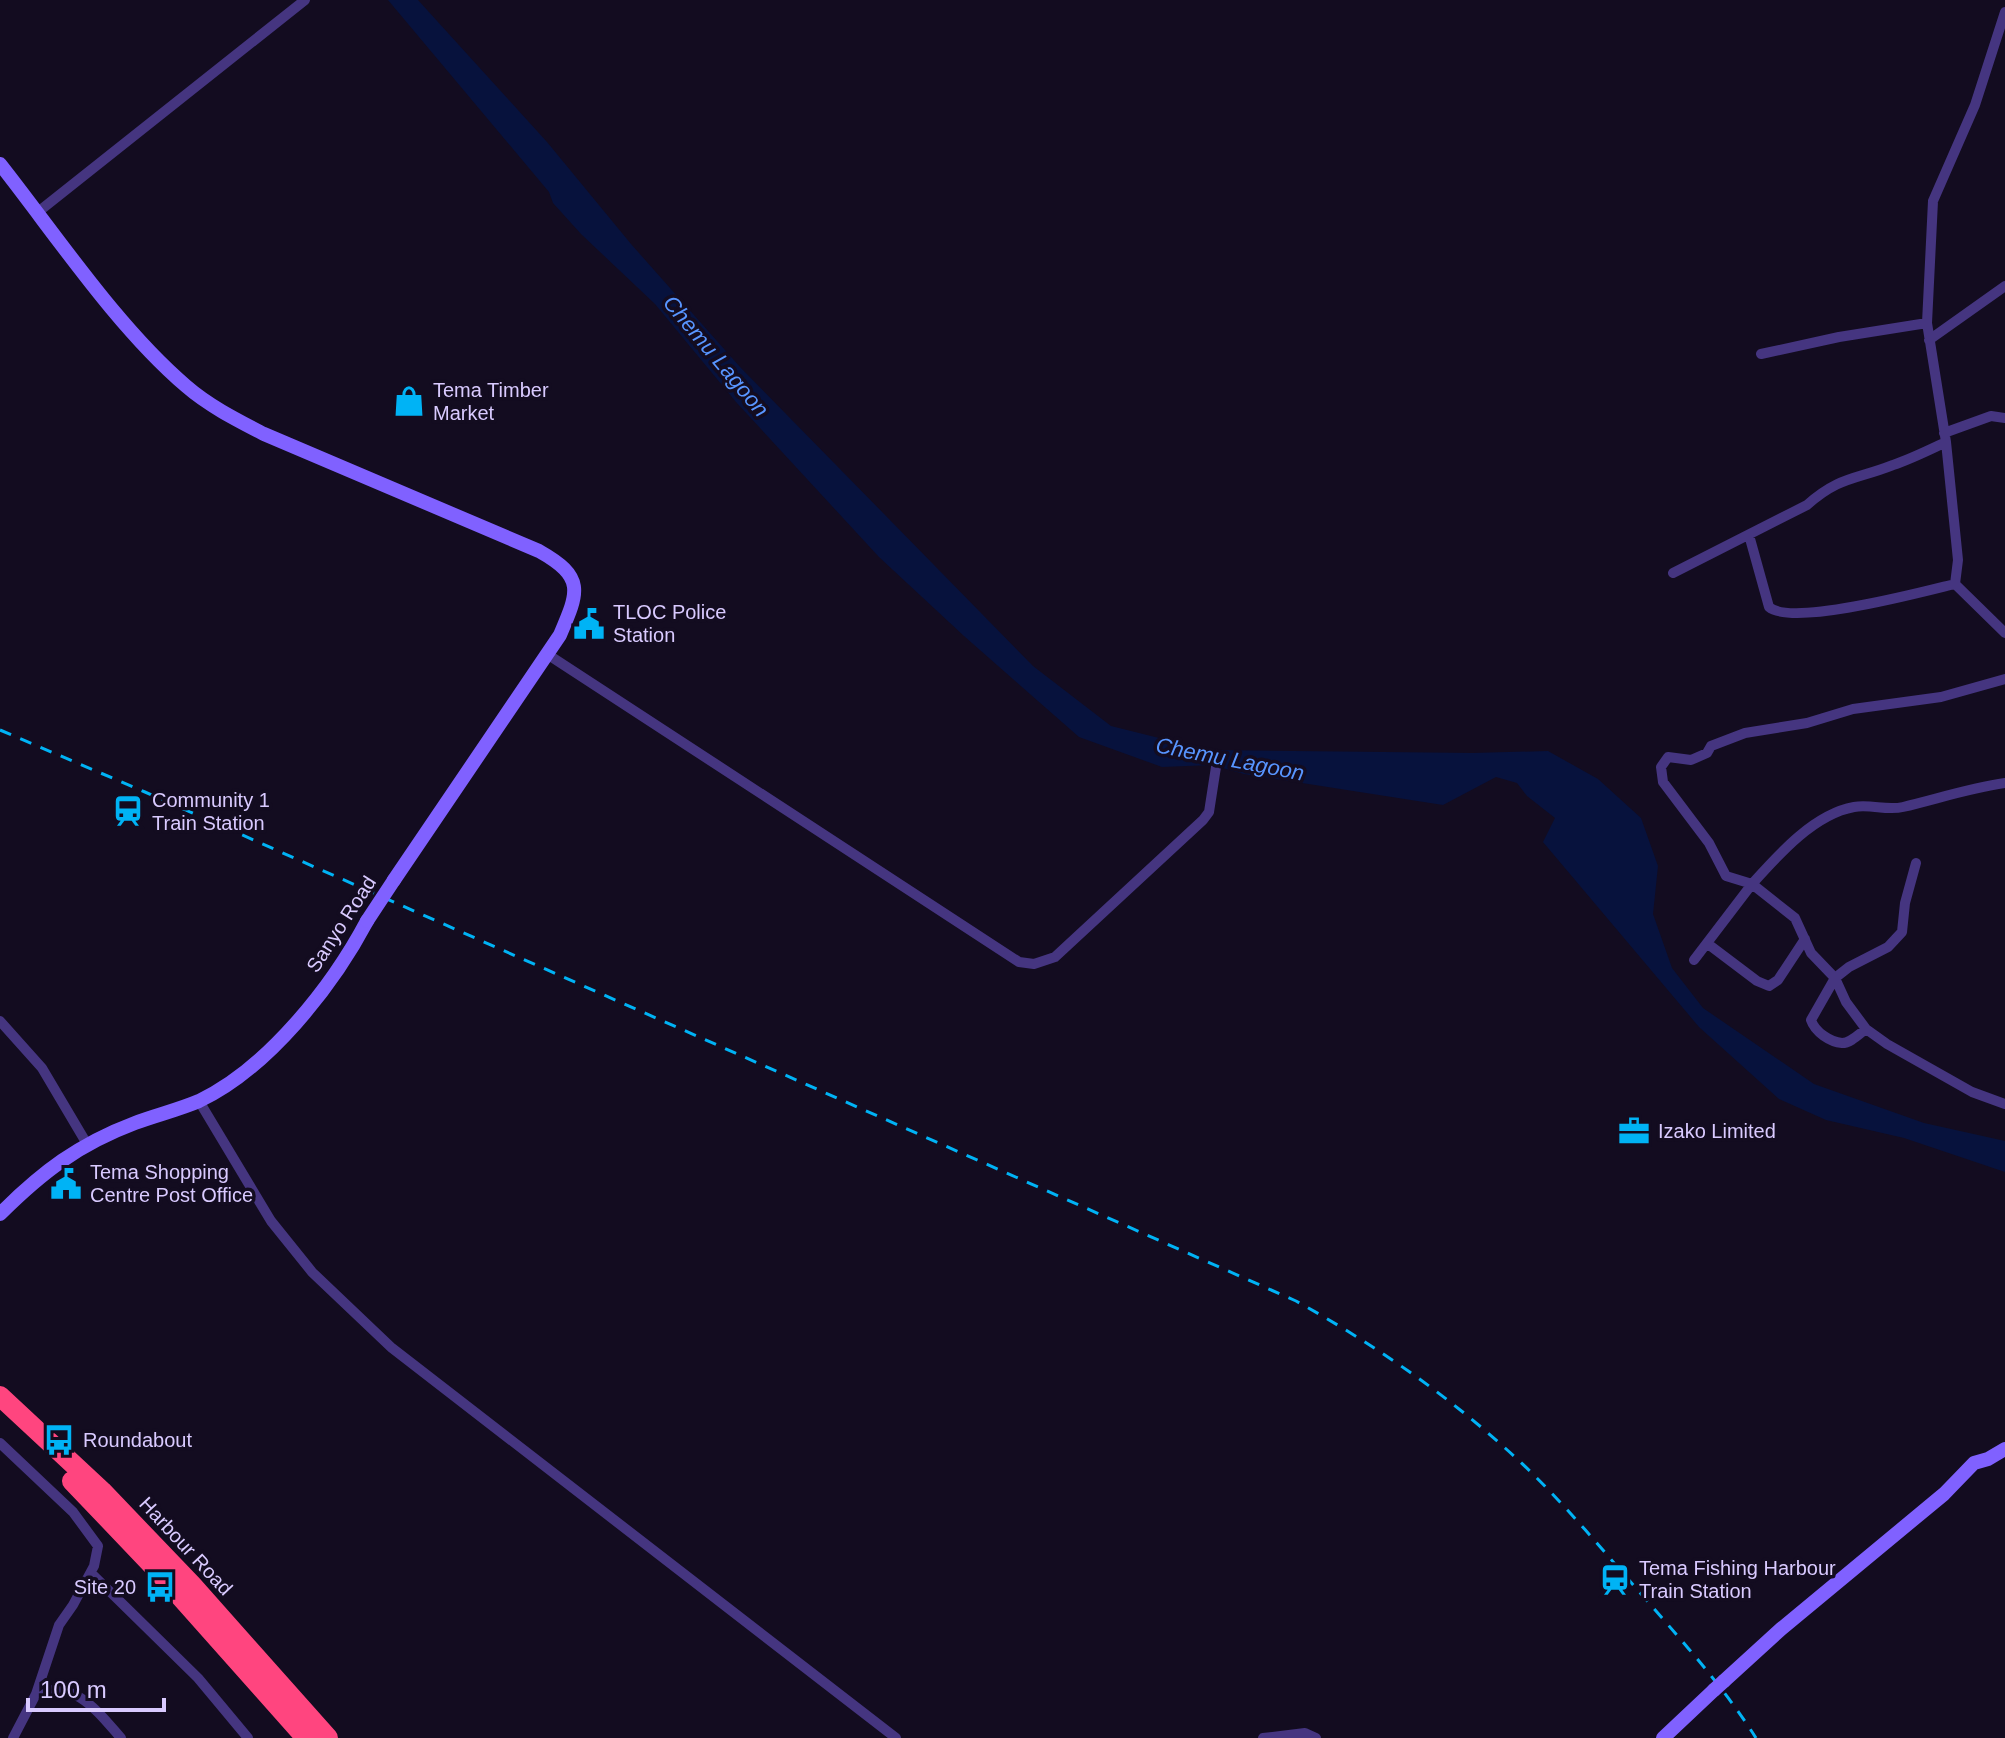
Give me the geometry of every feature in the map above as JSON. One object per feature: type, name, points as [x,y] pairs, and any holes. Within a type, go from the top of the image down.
[{"type":"highway","name":"Harbour Road","points":[[0,1396],[102,1491],[328,1738]]},
{"type":"highway","name":"Harbour Road","points":[[0,1412],[90,1499],[155,1568],[306,1738]]},
{"type":"street","points":[[38,212],[305,0]]},
{"type":"street","points":[[1955,584],[1958,560],[1945,437],[1927,323],[1933,201],[1975,105],[2005,12]]},
{"type":"street","name":"Sanyo Road","points":[[0,164],[119,316],[189,388],[226,414],[264,434],[539,551],[563,565],[571,574],[574,590],[572,605],[560,635],[306,1011],[288,1033],[255,1063],[199,1101],[135,1123],[87,1144],[58,1161],[31,1182],[0,1214]]},
{"type":"street","points":[[1929,340],[2005,286]]},
{"type":"street","points":[[1761,354],[1927,323]]},
{"type":"street","points":[[1673,573],[1807,505],[1841,480],[1892,466],[1976,420],[1991,416],[2005,418]]},
{"type":"street","points":[[1749,535],[1766,601],[1772,610],[1779,612],[1823,613],[1955,584]]},
{"type":"street","points":[[1955,584],[2005,633]]},
{"type":"street","points":[[547,654],[1019,962],[1034,964],[1055,957],[1203,820],[1209,812],[1216,767]]},
{"type":"street","points":[[2005,679],[1941,697],[1853,709],[1807,723],[1745,733],[1711,746],[1707,753],[1691,760],[1668,757],[1660,772],[1663,782],[1709,843],[1726,876],[1752,884],[1795,918],[1811,953],[1835,978],[1846,1002],[1866,1029],[1972,1092],[2005,1104]]},
{"type":"street","points":[[1694,960],[1752,884],[1785,847],[1846,809],[1857,806],[1899,808],[1966,789],[2005,783]]},
{"type":"street","points":[[1866,1029],[1841,1043],[1819,1033],[1811,1020],[1835,978],[1849,967],[1888,947],[1902,932],[1905,903],[1916,863]]},
{"type":"street","points":[[1708,944],[1757,981],[1769,986],[1778,980],[1805,939]]},
{"type":"street","points":[[0,1021],[42,1068],[87,1144]]},
{"type":"street","points":[[199,1101],[266,1214],[312,1272],[392,1348],[896,1738]]},
{"type":"street","points":[[0,1443],[73,1512],[98,1546],[91,1573],[59,1625],[36,1694],[13,1738]]},
{"type":"street","points":[[1663,1738],[1781,1629],[1944,1494],[1974,1463],[2005,1449]]},
{"type":"street","points":[[91,1573],[198,1678],[248,1738]]},
{"type":"street","points":[[36,1694],[64,1689],[89,1702],[121,1738]]},
{"type":"street","points":[[1263,1738],[1305,1733],[1316,1738]]},
{"type":"water","name":"Chemu Lagoon","points":[[388,0],[418,0],[547,142],[631,244],[740,367],[1033,666],[1111,726],[1207,750],[1548,751],[1598,779],[1641,818],[1658,866],[1653,914],[1672,968],[1703,1008],[1814,1084],[1924,1123],[2005,1141],[2005,1172],[1904,1138],[1826,1120],[1779,1099],[1699,1027],[1543,842],[1555,818],[1527,796],[1517,783],[1496,777],[1443,805],[1244,774],[1212,765],[1162,767],[1079,737],[879,557],[736,402],[655,304],[553,203],[549,192]]},
{"type":"railway","points":[[0,730],[1296,1301],[1324,1317],[1431,1387],[1481,1427],[1541,1482],[1687,1647],[1756,1738]]},
{"type":"place","name":"Tema Timber Market","points":[[409,401]]},
{"type":"place","name":"TLOC Police Station","points":[[589,624]]},
{"type":"place","name":"Community 1 Train Station","points":[[128,811]]},
{"type":"place","name":"Izako Limited","points":[[1634,1131]]},
{"type":"place","name":"Tema Shopping Centre Post Office","points":[[66,1184]]},
{"type":"place","name":"Roundabout","points":[[59,1440]]},
{"type":"place","name":"Tema Fishing Harbour Train Station","points":[[1615,1580]]},
{"type":"place","name":"Site 20","points":[[160,1587]]}]
